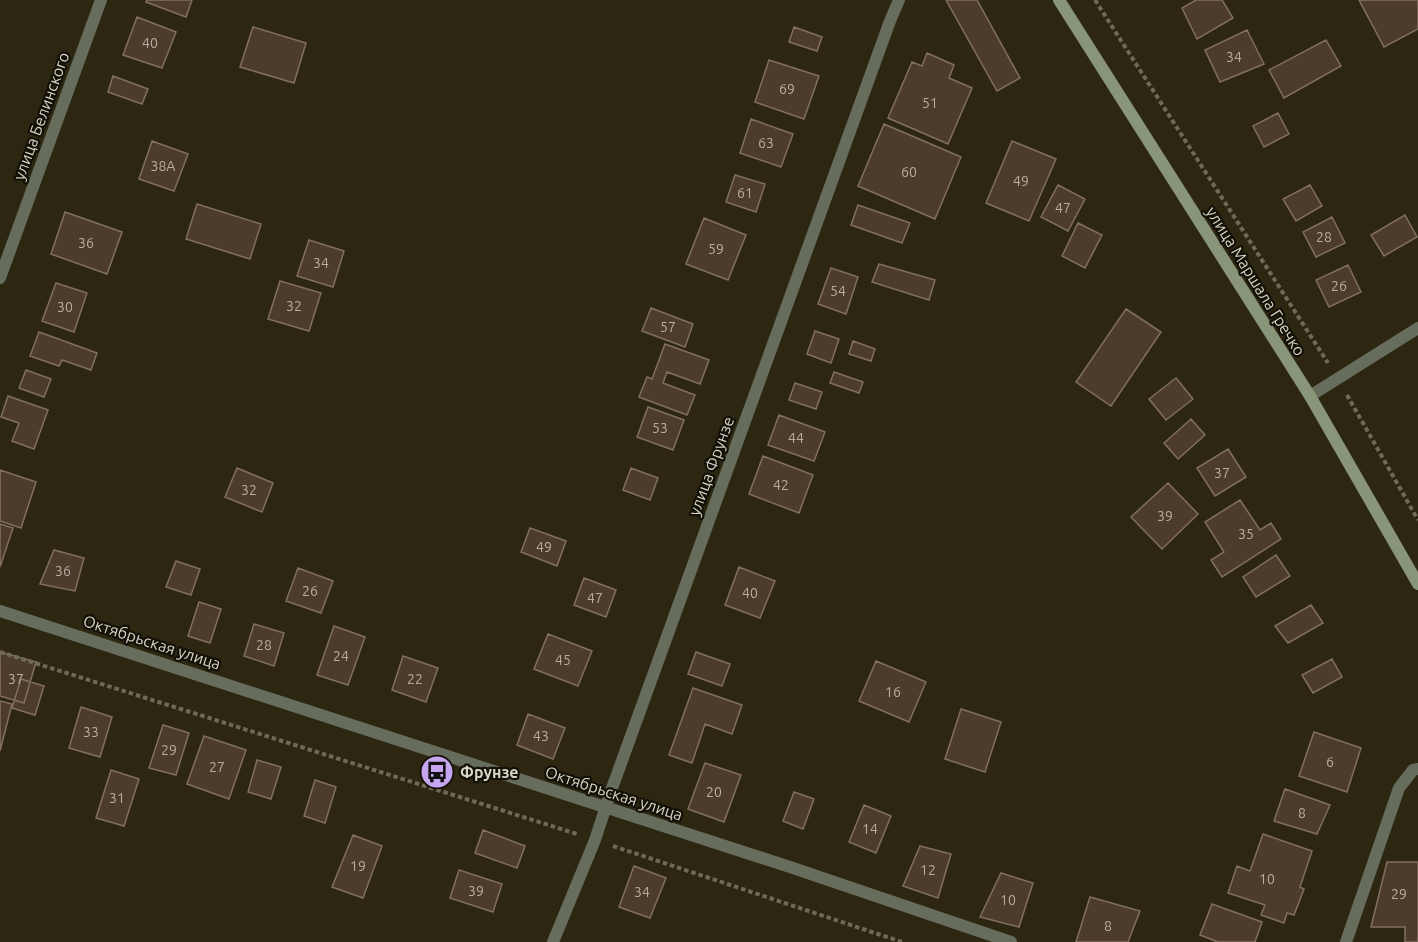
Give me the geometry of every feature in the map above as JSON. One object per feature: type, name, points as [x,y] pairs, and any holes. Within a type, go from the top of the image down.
[{"type":"main road","name":"улица Маршала Гречко","points":[[1059,0],[1310,396],[1418,584]]},
{"type":"street","name":"улица Белинского","points":[[0,278],[101,0]]},
{"type":"street","name":"улица Фрунзе","points":[[553,942],[595,840],[873,66],[899,0]]},
{"type":"street","points":[[1310,396],[1418,328]]},
{"type":"street","name":"Октябрьская улица","points":[[0,611],[1011,942]]},
{"type":"street","points":[[1346,942],[1399,788],[1413,770],[1418,769]]},
{"type":"path","points":[[1095,0],[1337,377],[1418,520]]},
{"type":"path","points":[[0,652],[595,840],[902,942]]},
{"type":"building","points":[[147,0],[192,0],[186,17],[146,2]]},
{"type":"building","points":[[946,0],[977,0],[1020,78],[997,91]]},
{"type":"building","points":[[1196,0],[1222,0],[1233,18],[1197,39],[1182,8]]},
{"type":"building","points":[[1359,0],[1418,0],[1418,29],[1384,47]]},
{"type":"building","points":[[137,17],[176,32],[162,68],[123,55]]},
{"type":"building","points":[[253,27],[306,43],[294,83],[240,67]]},
{"type":"building","points":[[794,27],[822,37],[817,51],[789,42]]},
{"type":"building","points":[[1247,30],[1264,64],[1220,82],[1205,50]]},
{"type":"building","points":[[1326,40],[1341,66],[1284,98],[1269,70]]},
{"type":"building","points":[[927,53],[954,65],[949,78],[972,88],[948,144],[888,118],[912,62],[922,66]]},
{"type":"building","points":[[769,60],[819,76],[804,119],[755,102]]},
{"type":"building","points":[[113,76],[148,89],[142,104],[108,92]]},
{"type":"building","points":[[1278,113],[1289,134],[1264,147],[1253,126]]},
{"type":"building","points":[[751,119],[793,134],[781,167],[740,153]]},
{"type":"building","points":[[884,124],[961,157],[935,219],[858,186]]},
{"type":"building","points":[[152,141],[188,154],[174,191],[139,179]]},
{"type":"building","points":[[1012,141],[1056,159],[1029,221],[986,203]]},
{"type":"building","points":[[735,175],[765,184],[756,212],[726,202]]},
{"type":"building","points":[[1058,185],[1085,199],[1068,231],[1041,217]]},
{"type":"building","points":[[1310,185],[1322,206],[1296,221],[1283,199]]},
{"type":"building","points":[[197,204],[261,224],[250,259],[186,239]]},
{"type":"building","points":[[858,205],[910,223],[902,243],[851,225]]},
{"type":"building","points":[[65,212],[122,232],[107,274],[51,254]]},
{"type":"building","points":[[1405,215],[1417,237],[1384,256],[1371,235]]},
{"type":"building","points":[[1332,217],[1345,243],[1316,257],[1303,232]]},
{"type":"building","points":[[704,218],[746,235],[728,280],[686,264]]},
{"type":"building","points":[[1078,223],[1102,235],[1085,268],[1062,256]]},
{"type":"building","points":[[309,240],[344,251],[333,287],[297,276]]},
{"type":"building","points":[[879,264],[935,280],[929,300],[872,282]]},
{"type":"building","points":[[1348,265],[1361,292],[1329,307],[1316,280]]},
{"type":"building","points":[[831,268],[858,277],[846,314],[818,304]]},
{"type":"building","points":[[280,281],[321,293],[309,331],[268,319]]},
{"type":"building","points":[[56,283],[87,293],[74,332],[42,321]]},
{"type":"building","points":[[651,308],[693,324],[685,347],[642,331]]},
{"type":"building","points":[[1126,309],[1161,332],[1111,406],[1076,382]]},
{"type":"building","points":[[815,331],[839,339],[831,363],[807,354]]},
{"type":"building","points":[[39,332],[97,353],[91,370],[62,360],[59,366],[30,356]]},
{"type":"building","points":[[853,341],[875,349],[871,361],[849,354]]},
{"type":"building","points":[[665,344],[709,360],[700,384],[667,372],[663,383],[695,395],[687,415],[639,397],[647,377],[652,379]]},
{"type":"building","points":[[26,370],[51,379],[44,397],[19,388]]},
{"type":"building","points":[[834,372],[863,382],[859,393],[830,383]]},
{"type":"building","points":[[1176,378],[1193,399],[1166,420],[1149,399]]},
{"type":"building","points":[[795,383],[822,392],[816,409],[789,400]]},
{"type":"building","points":[[8,396],[48,410],[34,449],[12,441],[19,423],[1,417]]},
{"type":"building","points":[[648,407],[684,420],[673,450],[637,437]]},
{"type":"building","points":[[779,415],[825,432],[814,461],[768,445]]},
{"type":"building","points":[[1191,419],[1205,435],[1178,459],[1164,443]]},
{"type":"building","points":[[1228,449],[1246,477],[1215,496],[1197,468]]},
{"type":"building","points":[[763,456],[813,475],[799,513],[749,494]]},
{"type":"building","points":[[237,468],[273,483],[262,512],[225,497]]},
{"type":"building","points":[[631,468],[658,478],[650,500],[623,490]]},
{"type":"building","points":[[0,470],[36,482],[21,528],[0,521]]},
{"type":"building","points":[[1168,483],[1198,514],[1162,549],[1131,517]]},
{"type":"building","points":[[1240,500],[1260,530],[1271,523],[1281,539],[1222,577],[1211,560],[1224,552],[1205,522]]},
{"type":"building","points":[[0,524],[13,528],[0,567]]},
{"type":"building","points":[[530,528],[566,541],[557,566],[521,552]]},
{"type":"building","points":[[54,550],[84,558],[75,591],[40,584]]},
{"type":"building","points":[[1276,555],[1290,576],[1256,597],[1243,577]]},
{"type":"building","points":[[176,561],[200,569],[191,595],[166,587]]},
{"type":"building","points":[[739,567],[775,581],[760,618],[725,605]]},
{"type":"building","points":[[298,568],[333,581],[321,613],[286,601]]},
{"type":"building","points":[[584,578],[616,590],[606,617],[574,605]]},
{"type":"building","points":[[199,602],[221,609],[210,643],[188,636]]},
{"type":"building","points":[[1311,605],[1323,623],[1288,643],[1275,626]]},
{"type":"building","points":[[254,624],[284,633],[274,666],[244,656]]},
{"type":"building","points":[[334,626],[365,637],[348,685],[317,675]]},
{"type":"building","points":[[548,634],[592,651],[578,686],[534,669]]},
{"type":"building","points":[[0,652],[36,662],[24,703],[0,696]]},
{"type":"building","points":[[696,652],[730,664],[722,686],[688,674]]},
{"type":"building","points":[[403,656],[438,668],[426,702],[392,690]]},
{"type":"building","points":[[1332,659],[1342,677],[1313,693],[1302,675]]},
{"type":"building","points":[[876,661],[926,682],[909,722],[859,701]]},
{"type":"building","points":[[21,679],[44,686],[35,715],[12,708]]},
{"type":"building","points":[[693,688],[742,705],[732,734],[705,724],[692,763],[669,755]]},
{"type":"building","points":[[0,701],[12,704],[0,751]]},
{"type":"building","points":[[81,707],[112,717],[100,757],[69,748]]},
{"type":"building","points":[[961,709],[1001,722],[985,772],[945,759]]},
{"type":"building","points":[[528,714],[565,728],[553,759],[517,745]]},
{"type":"building","points":[[163,725],[189,733],[176,775],[149,768]]},
{"type":"building","points":[[1314,732],[1361,748],[1347,792],[1299,776]]},
{"type":"building","points":[[204,736],[246,750],[229,799],[187,784]]},
{"type":"building","points":[[257,760],[281,767],[271,799],[248,792]]},
{"type":"building","points":[[705,763],[741,775],[724,822],[688,809]]},
{"type":"building","points":[[111,770],[139,779],[124,826],[96,818]]},
{"type":"building","points":[[315,780],[336,787],[325,823],[304,816]]},
{"type":"building","points":[[1285,789],[1330,805],[1317,834],[1274,821]]},
{"type":"building","points":[[794,792],[814,799],[803,829],[783,821]]},
{"type":"building","points":[[864,805],[891,816],[876,853],[849,842]]},
{"type":"building","points":[[483,830],[525,846],[517,868],[475,853]]},
{"type":"building","points":[[1263,834],[1312,851],[1300,887],[1304,889],[1294,915],[1287,913],[1284,923],[1261,915],[1265,905],[1228,893],[1237,866],[1250,871]]},
{"type":"building","points":[[353,835],[382,846],[363,898],[332,887]]},
{"type":"building","points":[[920,846],[951,854],[938,898],[903,886]]},
{"type":"building","points":[[1387,862],[1418,862],[1418,942],[1405,942],[1405,927],[1371,927]]},
{"type":"building","points":[[634,866],[666,878],[650,918],[619,907]]},
{"type":"building","points":[[459,870],[502,884],[493,912],[450,898]]},
{"type":"building","points":[[1001,873],[1033,883],[1019,927],[980,917]]},
{"type":"building","points":[[1090,897],[1140,911],[1128,942],[1076,942]]},
{"type":"building","points":[[1212,904],[1262,922],[1255,942],[1218,942],[1200,935]]},
{"type":"place","name":"Фрунзе","points":[[437,772]]}]
